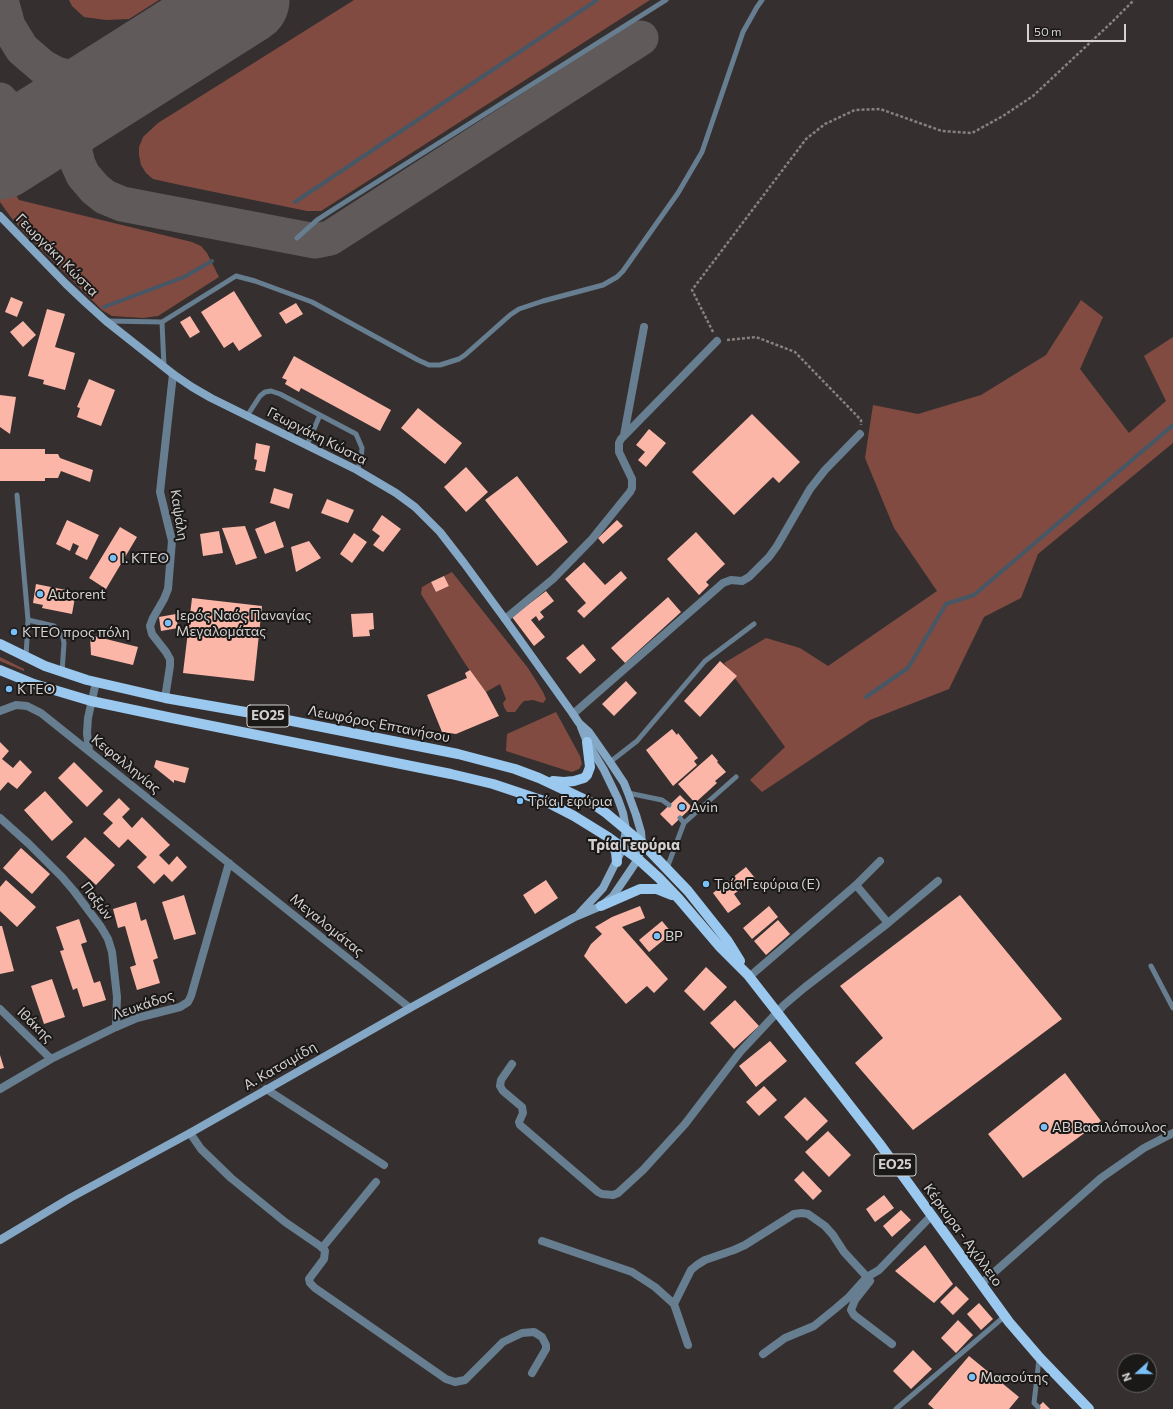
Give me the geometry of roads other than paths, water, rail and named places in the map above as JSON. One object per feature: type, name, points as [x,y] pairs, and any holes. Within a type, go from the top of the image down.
[{"type":"main road","name":"Γεωργάκη Κώστα","points":[[0,216],[66,284],[106,321],[164,368],[198,391],[357,470],[396,493],[420,512],[440,532],[505,619],[579,723],[587,742],[604,770],[618,799],[626,829]]},
{"type":"main road","name":"Λεωφόρος Επτανήσου","points":[[0,644],[62,673],[96,682],[165,698],[242,711],[458,754],[515,769],[539,778],[590,802],[626,829]]},
{"type":"main road","name":"ΕΟ25","points":[[0,670],[34,684],[91,701],[188,722],[445,773],[492,784],[547,802],[608,836],[623,848]]},
{"type":"main road","name":"Γεωργάκη Κώστα","points":[[579,723],[589,732],[624,784],[638,819],[642,843]]},
{"type":"main road","points":[[539,778],[564,782],[584,778],[590,767],[587,742]]},
{"type":"main road","name":"Κέρκυρα - Αχίλλειο","points":[[626,829],[642,843],[688,891],[727,940],[748,976]]},
{"type":"main road","name":"Α. Κατσιμίδη","points":[[575,917],[603,888],[623,848],[626,829]]},
{"type":"main road","points":[[608,836],[616,852],[617,862]]},
{"type":"main road","points":[[638,859],[642,843]]},
{"type":"main road","name":"Κέρκυρα - Αχίλλειο","points":[[623,848],[638,859],[679,899],[720,947],[748,976],[879,1143],[1005,1316],[1040,1358],[1089,1409]]},
{"type":"main road","name":"Α. Κατσιμίδη","points":[[0,1240],[70,1198],[190,1133],[410,1008],[575,917],[601,906],[613,896],[638,859]]},
{"type":"main road","points":[[601,906],[640,889],[657,888],[679,899]]},
{"type":"street","points":[[624,436],[644,327]]},
{"type":"street","points":[[505,619],[553,579],[592,539],[630,492],[632,488],[632,479],[619,452],[619,443],[624,436],[717,340]]},
{"type":"street","name":"Καψάλη","points":[[165,698],[170,659],[152,634],[150,626],[168,589],[172,541],[160,492],[173,374]]},
{"type":"street","points":[[573,714],[723,583],[731,580],[742,581],[750,577],[777,546],[810,489],[825,470],[860,434]]},
{"type":"street","points":[[88,751],[87,733],[91,701],[96,682]]},
{"type":"street","name":"Κεφαλληνίας","points":[[0,711],[16,705],[27,706],[41,713],[229,863]]},
{"type":"street","name":"Παξών","points":[[1,821],[38,852],[74,891],[105,933],[112,952],[115,978],[116,1027]]},
{"type":"street","points":[[748,976],[856,885],[880,861]]},
{"type":"street","name":"Μεγαλομάτας","points":[[229,863],[410,1008]]},
{"type":"street","name":"Λευκάδος","points":[[0,1089],[51,1059],[116,1027],[137,1018],[180,1007],[188,1002],[193,990],[229,863]]},
{"type":"street","points":[[512,1064],[500,1086],[503,1091],[522,1107],[519,1122],[520,1125],[598,1192],[613,1195],[625,1188],[660,1152],[698,1108],[740,1052],[777,1013],[804,988],[888,923],[938,881]]},
{"type":"street","points":[[856,885],[888,923]]},
{"type":"street","name":"Ιθάκης","points":[[0,1009],[51,1059]]},
{"type":"street","points":[[266,1089],[384,1164]]},
{"type":"street","points":[[190,1133],[201,1149],[230,1178],[285,1222],[325,1251],[326,1255],[324,1259],[310,1277],[310,1283],[312,1286],[446,1379],[455,1382],[465,1380],[503,1342],[515,1336],[528,1332],[534,1332],[538,1334],[545,1342],[546,1349],[532,1373]]},
{"type":"street","points":[[981,1284],[1101,1178],[1144,1148],[1173,1133]]},
{"type":"street","points":[[322,1248],[376,1182]]},
{"type":"street","points":[[674,1304],[691,1270],[697,1264],[745,1245],[794,1214],[808,1214],[825,1226],[844,1252],[867,1277]]},
{"type":"street","points":[[892,1344],[854,1315],[851,1310],[855,1300],[879,1270],[932,1215]]},
{"type":"street","points":[[542,1241],[632,1272],[655,1287],[674,1304],[688,1345]]},
{"type":"street","points":[[763,1354],[785,1338],[814,1326],[849,1296],[867,1277],[879,1270]]},
{"type":"lane","points":[[297,238],[317,220],[666,0]]},
{"type":"lane","points":[[106,321],[162,322],[236,276],[255,281],[312,302],[429,365],[440,365],[459,359],[519,309],[603,285],[611,281],[623,271],[678,193],[702,152],[743,32],[757,6],[762,0]]},
{"type":"lane","points":[[162,322],[164,368]]},
{"type":"lane","points":[[247,416],[260,396],[265,392],[271,391],[280,394],[356,434],[362,448],[361,460],[357,470]]},
{"type":"lane","points":[[307,445],[320,415]]},
{"type":"lane","points":[[17,495],[28,620],[26,657]]},
{"type":"lane","points":[[158,559],[170,558]]},
{"type":"lane","points":[[28,620],[54,626],[62,633],[64,643],[62,673]]},
{"type":"lane","points":[[610,762],[637,741],[704,661],[754,624]]},
{"type":"lane","points":[[667,868],[684,824],[736,777]]},
{"type":"lane","points":[[628,793],[662,800],[669,805]]},
{"type":"lane","points":[[680,818],[684,824]]},
{"type":"lane","points":[[1151,966],[1173,1008]]},
{"type":"lane","points":[[896,1409],[1005,1316]]},
{"type":"lane","points":[[1038,1407],[1034,1403],[1040,1358]]},
{"type":"waterway","points":[[295,202],[597,0]]},
{"type":"waterway","points":[[104,307],[184,277],[212,261]]},
{"type":"waterway","points":[[866,697],[908,668],[946,604],[974,595],[1173,425]]},
{"type":"place","name":"Ι. ΚΤΕΟ","points":[[113,558]]},
{"type":"place","name":"Autorent","points":[[40,594]]},
{"type":"place","name":"Ιερός Ναός Παναγίας Μεγαλομάτας","points":[[168,623]]},
{"type":"place","name":"ΚΤΕΟ προς πόλη","points":[[14,632]]},
{"type":"place","name":"ΚΤΕΟ","points":[[9,689]]},
{"type":"place","name":"Τρία Γεφύρια","points":[[520,801]]},
{"type":"place","name":"Avin","points":[[682,807]]},
{"type":"place","name":"Τρία Γεφύρια (E)","points":[[706,884]]},
{"type":"place","name":"BP","points":[[657,936]]},
{"type":"place","name":"ΑΒ Βασιλόπουλος","points":[[1044,1127]]},
{"type":"place","name":"Μασούτης","points":[[972,1377]]},
{"type":"district","name":"Τρία Γεφύρια","points":[[634,845]]}]
